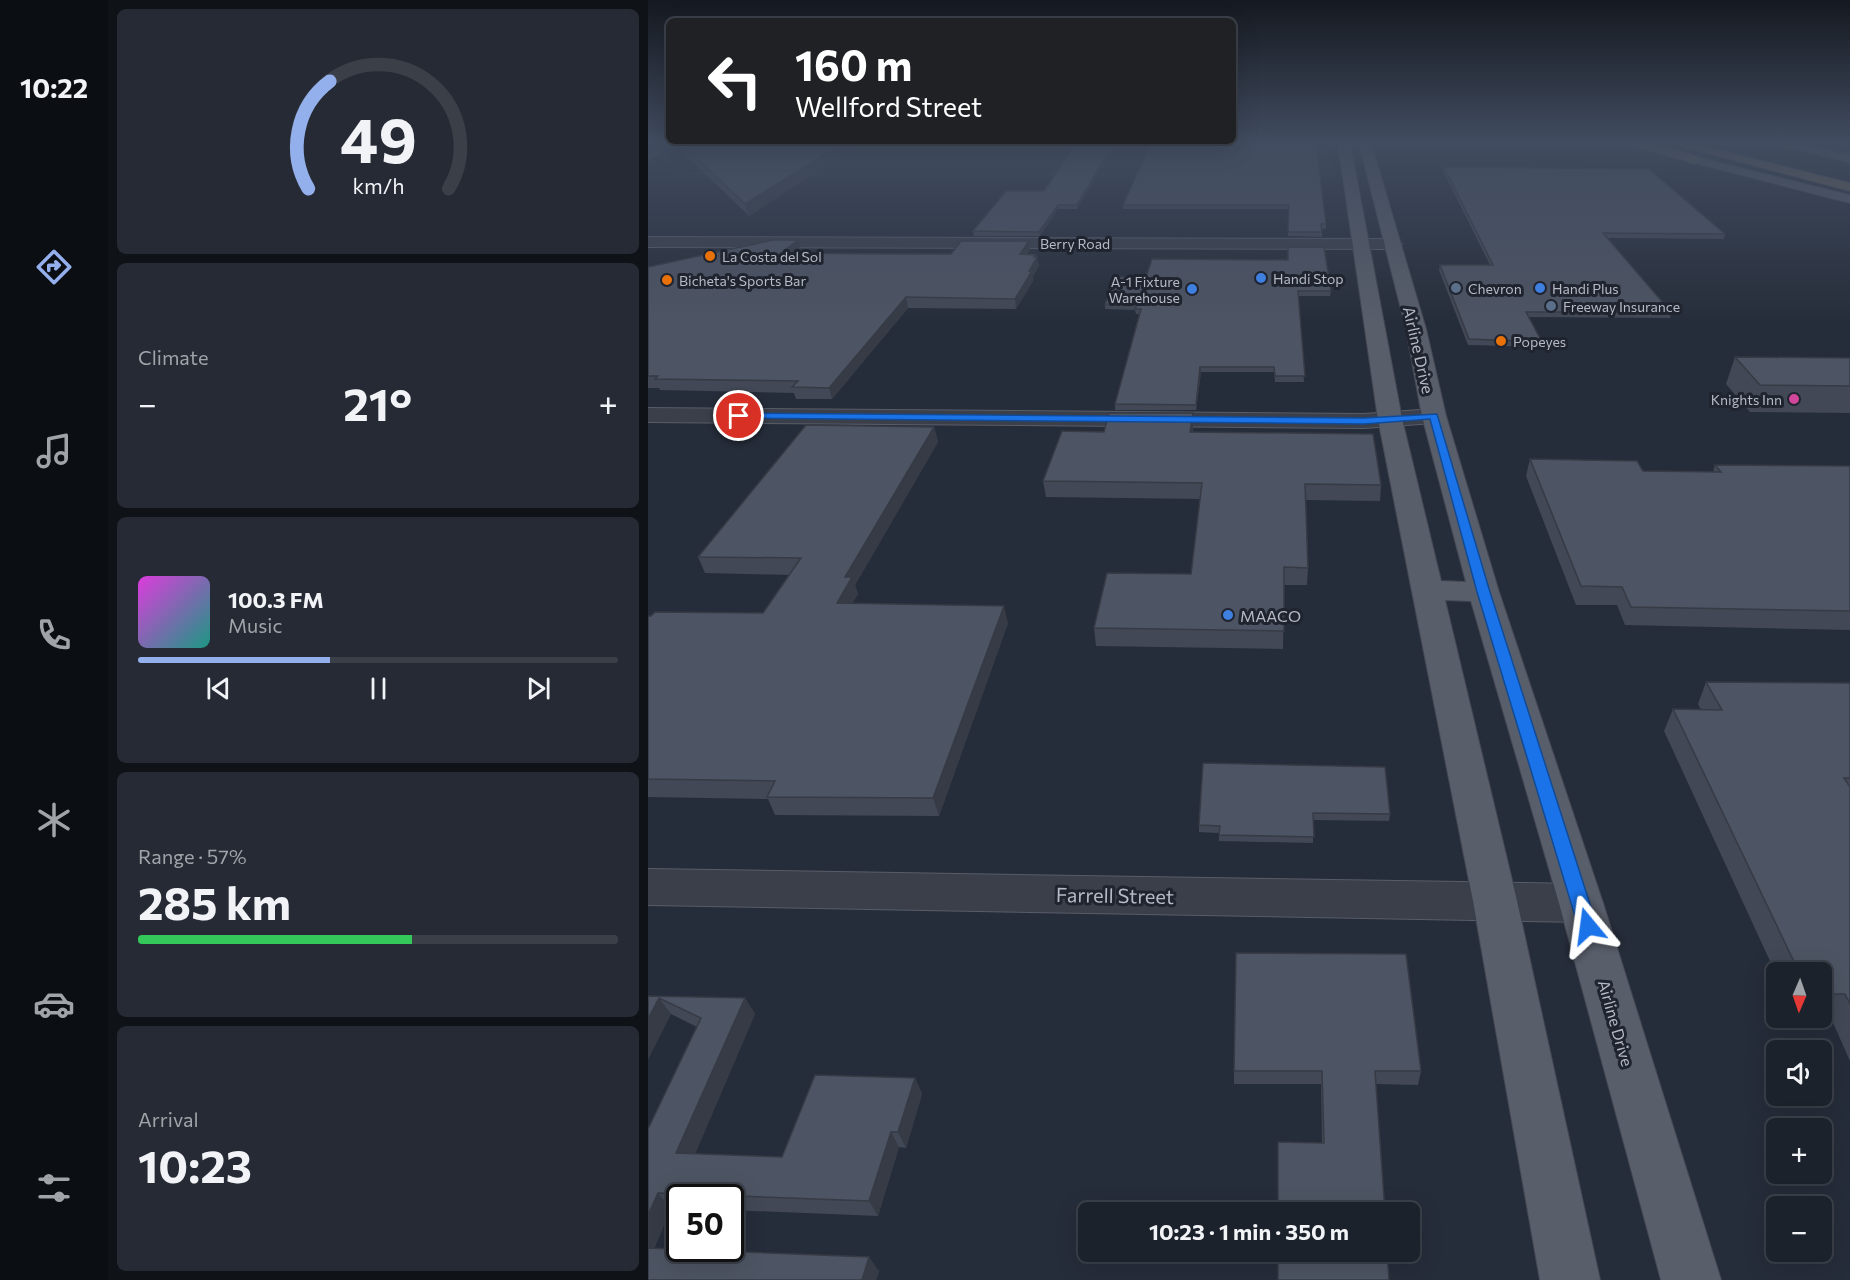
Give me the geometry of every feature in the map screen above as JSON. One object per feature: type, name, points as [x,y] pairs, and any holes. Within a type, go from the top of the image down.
[{"type":"main road","name":"Airline Drive","points":[[1368,203],[1377,244],[1390,419],[1495,901],[1570,1280]]},
{"type":"main road","name":"Airline Drive","points":[[1377,244],[1416,329],[1434,416],[1484,592],[1581,903],[1690,1280]]},
{"type":"main road","points":[[1428,590],[1484,592]]},
{"type":"street","name":"Berry Road","points":[[648,242],[1377,244]]},
{"type":"street","points":[[648,415],[1364,421],[1434,416]]},
{"type":"street","name":"Farrell Street","points":[[648,888],[1581,903]]},
{"type":"building","points":[[996,203],[1078,203],[1077,205],[1058,205],[1039,232],[973,231]]},
{"type":"building","points":[[1124,203],[1323,203],[1326,224],[1321,224],[1322,232],[1288,232],[1289,205],[1123,205]]},
{"type":"building","points":[[1462,203],[1688,203],[1725,234],[1603,233],[1671,312],[1526,312],[1542,342],[1469,339],[1440,265],[1493,265]]},
{"type":"building","points":[[773,240],[798,240],[781,253],[895,254],[951,254],[961,241],[1029,241],[1020,254],[1037,257],[1029,271],[1032,271],[1015,299],[906,297],[829,388],[792,387],[798,381],[655,379],[658,376],[648,376],[648,267]]},
{"type":"building","points":[[1288,247],[1324,247],[1331,291],[1298,291],[1305,376],[1275,376],[1274,367],[1200,367],[1196,405],[1115,404],[1141,309],[1135,309],[1137,305],[1105,304],[1116,277],[1146,277],[1152,259],[1288,260]]},
{"type":"building","points":[[1735,357],[1850,358],[1850,386],[1760,385]]},
{"type":"building","points":[[1109,413],[1193,413],[1190,432],[1373,434],[1381,485],[1305,484],[1308,568],[1284,567],[1284,631],[1094,628],[1107,573],[1191,574],[1202,483],[1043,481],[1062,431],[1104,432]]},
{"type":"building","points":[[806,425],[934,427],[845,577],[852,577],[837,603],[1004,606],[933,798],[767,797],[775,781],[648,779],[648,616],[655,612],[763,613],[801,558],[698,557]]},
{"type":"building","points":[[1530,459],[1637,461],[1643,471],[1721,472],[1715,465],[1850,466],[1850,611],[1631,607],[1622,587],[1581,586]]},
{"type":"building","points":[[1706,682],[1850,683],[1850,778],[1844,778],[1850,787],[1850,1004],[1845,994],[1832,994],[1832,962],[1794,962],[1673,709],[1722,710]]},
{"type":"building","points":[[1203,763],[1385,767],[1390,814],[1313,813],[1314,837],[1219,835],[1220,826],[1199,825]]},
{"type":"building","points":[[1236,953],[1406,954],[1421,1071],[1375,1071],[1384,1202],[1278,1202],[1278,1142],[1324,1143],[1322,1071],[1234,1071]]},
{"type":"building","points":[[648,996],[745,998],[676,1153],[782,1157],[815,1075],[915,1078],[898,1132],[891,1132],[869,1201],[744,1196],[744,1184],[666,1184],[666,1193],[658,1193],[648,1215],[648,1129],[701,1018],[659,998],[648,1019]]},
{"type":"building","points":[[648,1248],[666,1249],[666,1262],[744,1262],[744,1252],[869,1257],[862,1280],[648,1280]]},
{"type":"building","points":[[1278,1262],[1388,1262],[1389,1280],[1278,1280]]},
{"type":"place","name":"La Costa del Sol","points":[[710,256]]},
{"type":"place","name":"Handi Stop","points":[[1261,278]]},
{"type":"place","name":"Bicheta's Sports Bar","points":[[667,280]]},
{"type":"place","name":"Chevron","points":[[1456,288]]},
{"type":"place","name":"Handi Plus","points":[[1540,288]]},
{"type":"place","name":"A-1 Fixture Warehouse","points":[[1192,289]]},
{"type":"place","name":"Freeway Insurance","points":[[1551,306]]},
{"type":"place","name":"Popeyes","points":[[1501,341]]},
{"type":"place","name":"Knights Inn","points":[[1794,399]]},
{"type":"place","name":"MAACO","points":[[1228,615]]},
{"type":"route","points":[[739,416],[1364,421],[1434,416],[1484,592],[1588,926]]}]
